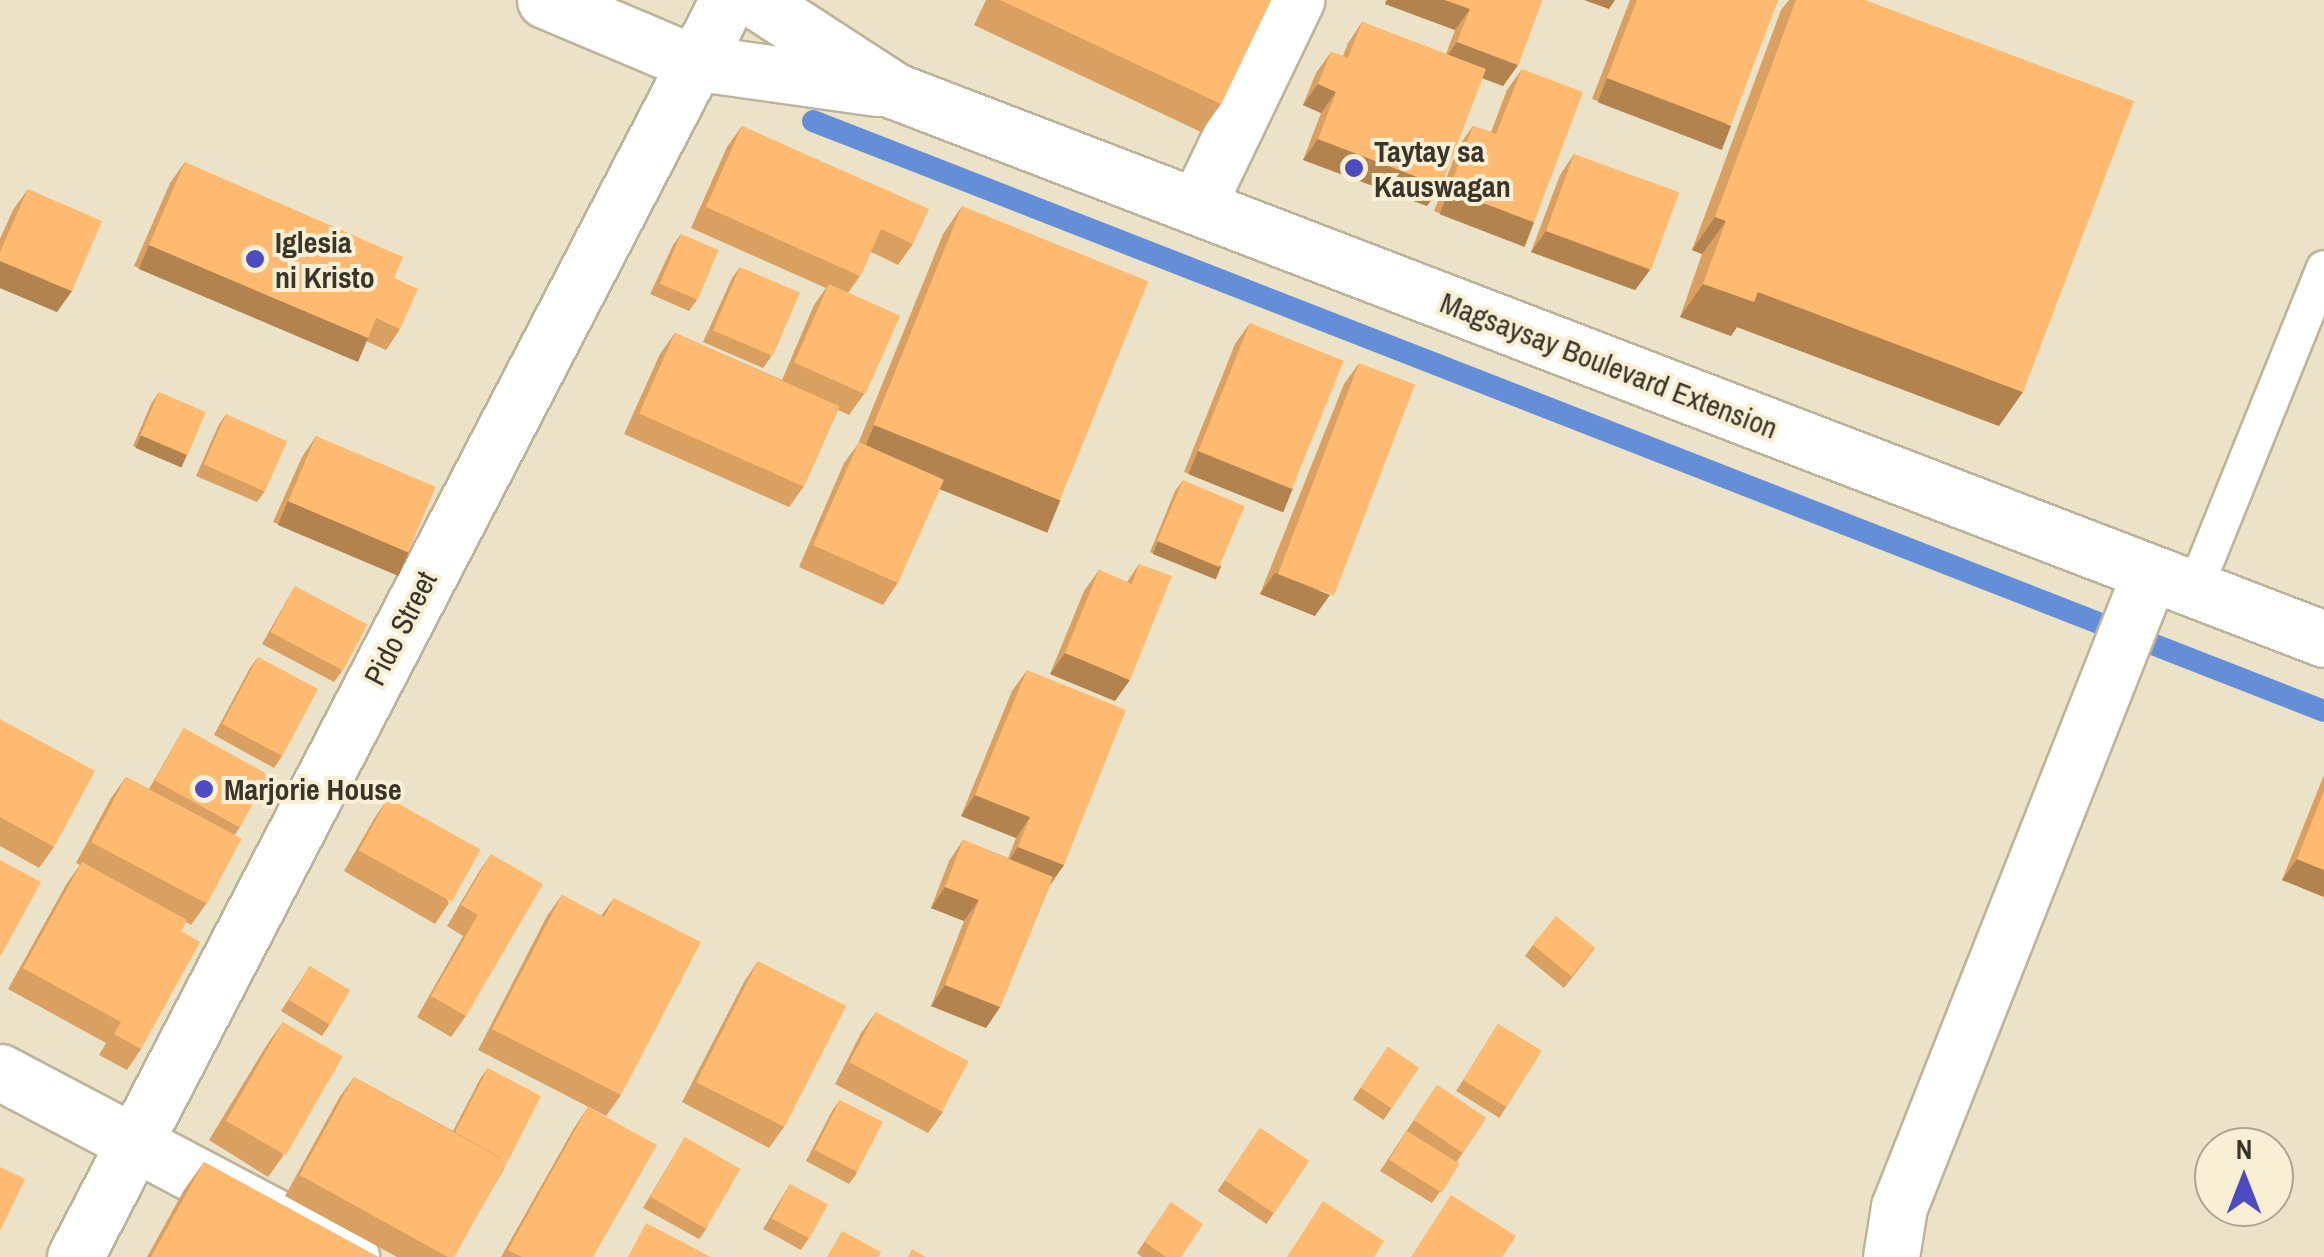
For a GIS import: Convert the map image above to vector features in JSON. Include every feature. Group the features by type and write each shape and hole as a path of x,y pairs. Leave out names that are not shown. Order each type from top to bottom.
{"street":[{"name":"Magsaysay Boulevard Extension","path":"544,0 692,62 895,91"},
{"name":"Pido Street","path":"75,1257 692,62 728,0"},
{"name":"Magsaysay Boulevard Extension","path":"755,0 895,91 2324,639"},
{"path":"1197,206 1296,0"},
{"path":"1891,1257 1899,1207 2172,581"},
{"path":"0,1072 351,1257"}],"lane":[{"path":"2172,581 2324,268"}],"building":[{"path":"1000,0 1271,0 1221,104"},
{"path":"1445,0 1542,0 1518,65 1457,42 1470,9"},
{"path":"1637,0 1778,0 1731,125 1607,78"},
{"path":"1796,0 1865,0 2134,101 2023,392 1758,292 1754,302 1703,284 1726,221 1715,217"},
{"path":"1362,22 1486,69 1441,186 1318,139 1336,92 1318,84 1331,52 1348,58"},
{"path":"1522,69 1583,92 1534,222 1449,190 1473,126 1496,134"},
{"path":"742,126 929,209 913,244 881,229 860,276 706,207"},
{"path":"1574,154 1679,192 1651,269 1546,231"},
{"path":"185,162 403,257 394,278 418,289 400,329 376,318 368,338 149,245"},
{"path":"28,189 102,221 72,291 0,261 0,252"},
{"path":"962,206 1148,281 1060,500 874,425"},
{"path":"681,234 719,250 698,300 660,284"},
{"path":"740,267 800,292 773,356 713,331"},
{"path":"829,284 900,316 865,394 794,363"},
{"path":"1250,323 1344,361 1292,489 1198,451"},
{"path":"675,333 839,406 804,487 639,413"},
{"path":"1359,363 1415,385 1334,595 1278,574"},
{"path":"159,392 206,412 188,455 141,435"},
{"path":"226,414 287,441 265,491 204,464"},
{"path":"316,436 436,487 408,552 288,501"},
{"path":"859,442 944,480 898,583 813,545"},
{"path":"1183,480 1245,506 1219,567 1157,541"},
{"path":"1139,564 1172,576 1130,680 1065,653 1099,570 1132,584"},
{"path":"295,586 367,624 343,670 271,632"},
{"path":"258,657 318,689 282,756 222,724"},
{"path":"1027,670 1126,710 1064,865 1018,847 1030,817 975,795"},
{"path":"0,719 95,771 54,847 0,817"},
{"name":"Marjorie House","path":"184,728 269,775 240,828 155,780"},
{"path":"126,777 242,839 207,904 91,842"},
{"path":"2324,791 2324,870 2297,859"},
{"path":"388,798 481,849 452,902 359,850"},
{"path":"963,840 1053,877 1000,1007 945,985 979,900 945,887"},
{"path":"491,854 543,884 466,1016 431,996 478,915 461,905"},
{"path":"0,860 41,882 0,957"},
{"path":"82,862 187,920 181,931 200,942 141,1049 114,1034 121,1022 23,968"},
{"path":"562,895 604,917 614,898 701,942 621,1095 492,1029"},
{"path":"1556,916 1595,947 1572,976 1533,945"},
{"path":"758,961 846,1006 784,1127 696,1082"},
{"path":"310,966 350,990 330,1024 289,1000"},
{"path":"876,1012 969,1061 942,1112 849,1062"},
{"path":"283,1022 343,1056 286,1155 226,1121"},
{"path":"1498,1024 1541,1051 1506,1107 1463,1080"},
{"path":"1388,1047 1419,1068 1391,1108 1361,1088"},
{"path":"488,1068 541,1096 504,1169 507,1161 455,1132"},
{"path":"354,1077 507,1162 454,1257 448,1257 300,1175"},
{"path":"1437,1085 1486,1118 1462,1153 1414,1120"},
{"path":"840,1100 883,1122 857,1172 815,1150"},
{"path":"588,1107 657,1145 593,1257 522,1257 508,1250"},
{"path":"1260,1128 1309,1161 1274,1213 1225,1180"},
{"path":"1407,1131 1460,1164 1442,1193 1389,1160"},
{"path":"685,1137 740,1169 706,1229 650,1197"},
{"path":"204,1162 378,1257 151,1257"},
{"path":"0,1167 25,1179 0,1231"},
{"path":"790,1184 828,1204 810,1239 772,1218"},
{"path":"1451,1195 1516,1236 1502,1257 1411,1257"},
{"path":"1323,1201 1384,1241 1374,1257 1287,1257"},
{"path":"1171,1202 1203,1224 1181,1257 1166,1257 1145,1242"},
{"path":"646,1223 711,1257 628,1257"},
{"path":"842,1231 881,1252 878,1257 827,1257"},
{"path":"912,1249 926,1257 908,1257"}],"waterway":[{"path":"813,121 2324,711"}],"place":[{"name":"Taytay sa Kauswagan","path":"1354,168"},
{"name":"Iglesia ni Kristo","path":"255,259"},
{"name":"Marjorie House","path":"204,789"}]}
